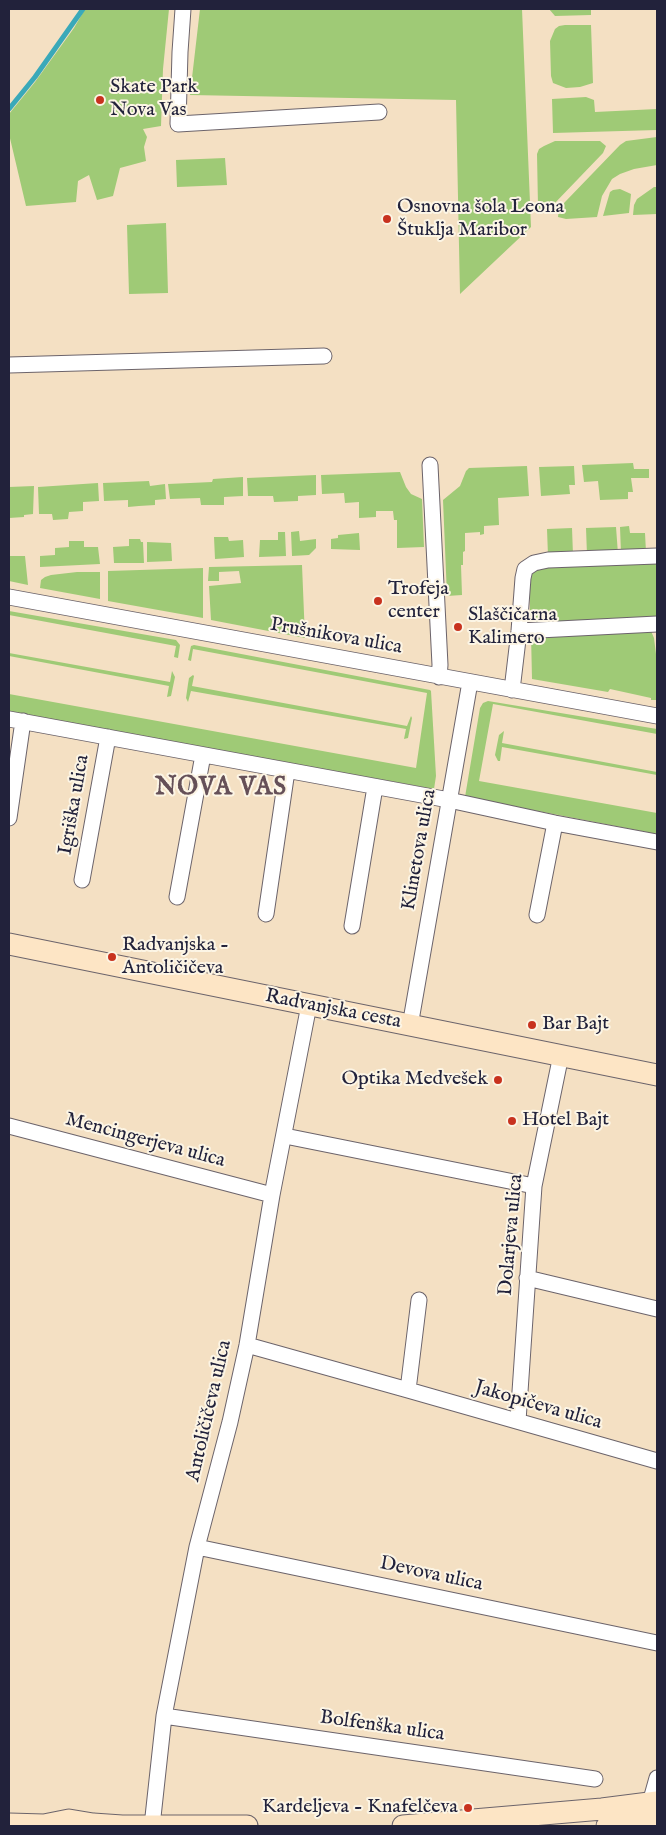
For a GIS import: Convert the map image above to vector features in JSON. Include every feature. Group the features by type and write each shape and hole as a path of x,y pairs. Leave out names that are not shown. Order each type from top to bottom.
{"street":[{"path":"183,9 178,124 379,112"},
{"path":"9,364 324,356"},
{"path":"430,465 439,677"},
{"path":"512,690 520,631 525,569 534,563 548,560 657,556"},
{"name":"Prušnikova ulica","path":"9,597 657,716"},
{"path":"520,631 657,624"},
{"name":"Klinetova ulica","path":"410,1026 470,682"},
{"name":"Igriška ulica","path":"9,818 16,720 449,800 555,823 657,842"},
{"name":"Igriška ulica","path":"82,880 108,737"},
{"path":"177,897 202,755"},
{"path":"266,914 287,770"},
{"path":"352,926 376,787"},
{"path":"538,915 555,823"},
{"name":"Radvanjska cesta","path":"9,944 657,1075"},
{"name":"Antoličičeva ulica","path":"152,1826 164,1716 198,1547 247,1346 272,1195 309,1005"},
{"name":"Dolarjeva ulica","path":"518,1421 534,1186 561,1055"},
{"name":"Mencingerjeva ulica","path":"9,1126 272,1195"},
{"path":"285,1136 534,1186"},
{"path":"527,1278 657,1309"},
{"path":"408,1390 419,1300"},
{"name":"Jakopičeva ulica","path":"247,1346 657,1461"},
{"name":"Devova ulica","path":"198,1547 657,1643"},
{"name":"Bolfenška ulica","path":"164,1716 595,1779"},
{"path":"650,1815 657,1778"},
{"path":"403,1826 602,1810 650,1815"},
{"path":"607,1826 650,1815"},
{"path":"9,1824 44,1825 69,1820 93,1824 152,1826 248,1826"}],"green space":[{"name":"Skate Park Nova Vas","path":"85,9 169,9 163,69 161,126 143,129 147,137 144,147 146,161 120,168 113,196 97,200 89,175 78,181 76,202 26,206 9,134 9,114 35,82 74,28"},
{"path":"200,9 522,9 531,227 460,294 456,100 190,95"},
{"path":"549,9 591,9 591,15 555,16"},
{"path":"565,25 591,25 593,83 580,87 566,88 553,83 550,41 555,29"},
{"path":"586,97 594,100 595,112 657,109 657,130 553,133 552,99"},
{"path":"657,137 657,165 634,169 612,179 602,196 597,217 566,219 558,217 559,209 565,202 620,145 626,141"},
{"path":"555,141 600,141 606,146 603,153 553,205 543,211 538,206 537,154 539,149"},
{"path":"225,158 227,185 177,187 176,160"},
{"path":"654,187 657,187 657,214 633,215 637,199"},
{"path":"620,189 631,194 629,213 603,216 610,192"},
{"path":"166,223 168,293 129,294 127,225"},
{"path":"633,463 634,469 649,469 649,478 631,478 633,492 628,492 628,499 600,500 598,481 584,482 582,465"},
{"path":"527,466 529,496 498,498 499,525 484,526 484,534 480,535 480,532 465,533 465,551 463,552 463,565 461,565 462,595 447,596 443,500 460,486 469,468"},
{"path":"574,466 575,485 569,485 570,494 541,496 539,467"},
{"path":"400,472 411,494 422,499 424,547 397,548 397,520 394,520 393,511 376,511 376,517 359,518 359,502 345,503 344,493 322,494 321,475"},
{"path":"316,475 316,495 298,496 298,501 274,502 273,496 248,496 247,478"},
{"path":"243,477 243,496 224,497 224,505 201,505 200,498 170,499 168,484 212,482 213,479"},
{"path":"149,481 150,486 165,484 166,499 155,500 155,505 128,507 128,500 104,501 103,483"},
{"path":"98,483 99,501 83,502 83,511 69,512 68,519 53,520 52,514 39,514 38,487"},
{"path":"34,486 33,514 9,518 9,487"},
{"path":"629,526 630,533 645,533 646,552 621,553 620,527"},
{"path":"616,527 618,554 587,555 586,528"},
{"path":"572,528 573,555 548,556 547,529"},
{"path":"299,531 300,541 316,539 316,548 309,555 292,556 291,532"},
{"path":"278,532 285,532 286,556 259,557 260,540 278,540"},
{"path":"359,533 360,550 331,549 331,539 338,538 338,535"},
{"path":"214,537 228,537 229,541 243,540 244,557 215,559"},
{"path":"129,539 140,539 143,542 144,563 114,563 113,547 129,546"},
{"path":"69,541 84,541 84,547 98,547 100,564 40,567 40,556 55,555 55,548 69,547"},
{"path":"147,542 171,543 172,561 147,562"},
{"path":"9,556 25,556 28,585 9,581"},
{"path":"657,559 657,617 536,623 530,615 530,576 533,569 542,565"},
{"path":"302,565 305,638 211,620 209,586 241,583 239,571 219,572 219,581 208,581 209,567"},
{"path":"203,568 203,618 108,601 108,571"},
{"path":"77,572 100,572 100,599 40,588 41,580 45,577"},
{"path":"9,611 176,640 180,645 178,658 174,657 176,646 9,615"},
{"path":"651,631 654,638 657,662 657,700 610,689 608,692 532,679 531,634"},
{"path":"194,645 430,690 436,776 434,789 9,713 9,694 416,768 427,693 193,649 191,661 188,660 191,646"},
{"path":"9,653 170,682 172,671 175,677 171,696 167,697 169,686 9,656"},
{"path":"193,675 192,686 407,726 411,716 408,738 404,739 406,729 191,691 188,702 186,698 189,678"},
{"path":"488,701 657,729 657,734 493,704 479,781 657,813 657,834 465,797 480,708 483,703"},
{"path":"504,731 502,743 657,772 657,775 502,747 500,761 498,761 495,755 499,735"}],"waterway":[{"path":"9,109 35,77 83,9"}],"place":[{"name":"Skate Park Nova Vas","path":"100,100"},
{"name":"Osnovna šola Leona Štuklja Maribor","path":"387,219"},
{"name":"Trofeja center","path":"378,601"},
{"name":"Slaščičarna Kalimero","path":"458,627"},
{"name":"Radvanjska - Antoličičeva","path":"112,957"},
{"name":"Bar Bajt","path":"532,1025"},
{"name":"Optika Medvešek","path":"498,1080"},
{"name":"Hotel Bajt","path":"512,1121"},
{"name":"Kardeljeva - Knafelčeva","path":"468,1808"}],"district":[{"name":"NOVA VAS","path":"221,789"}]}
